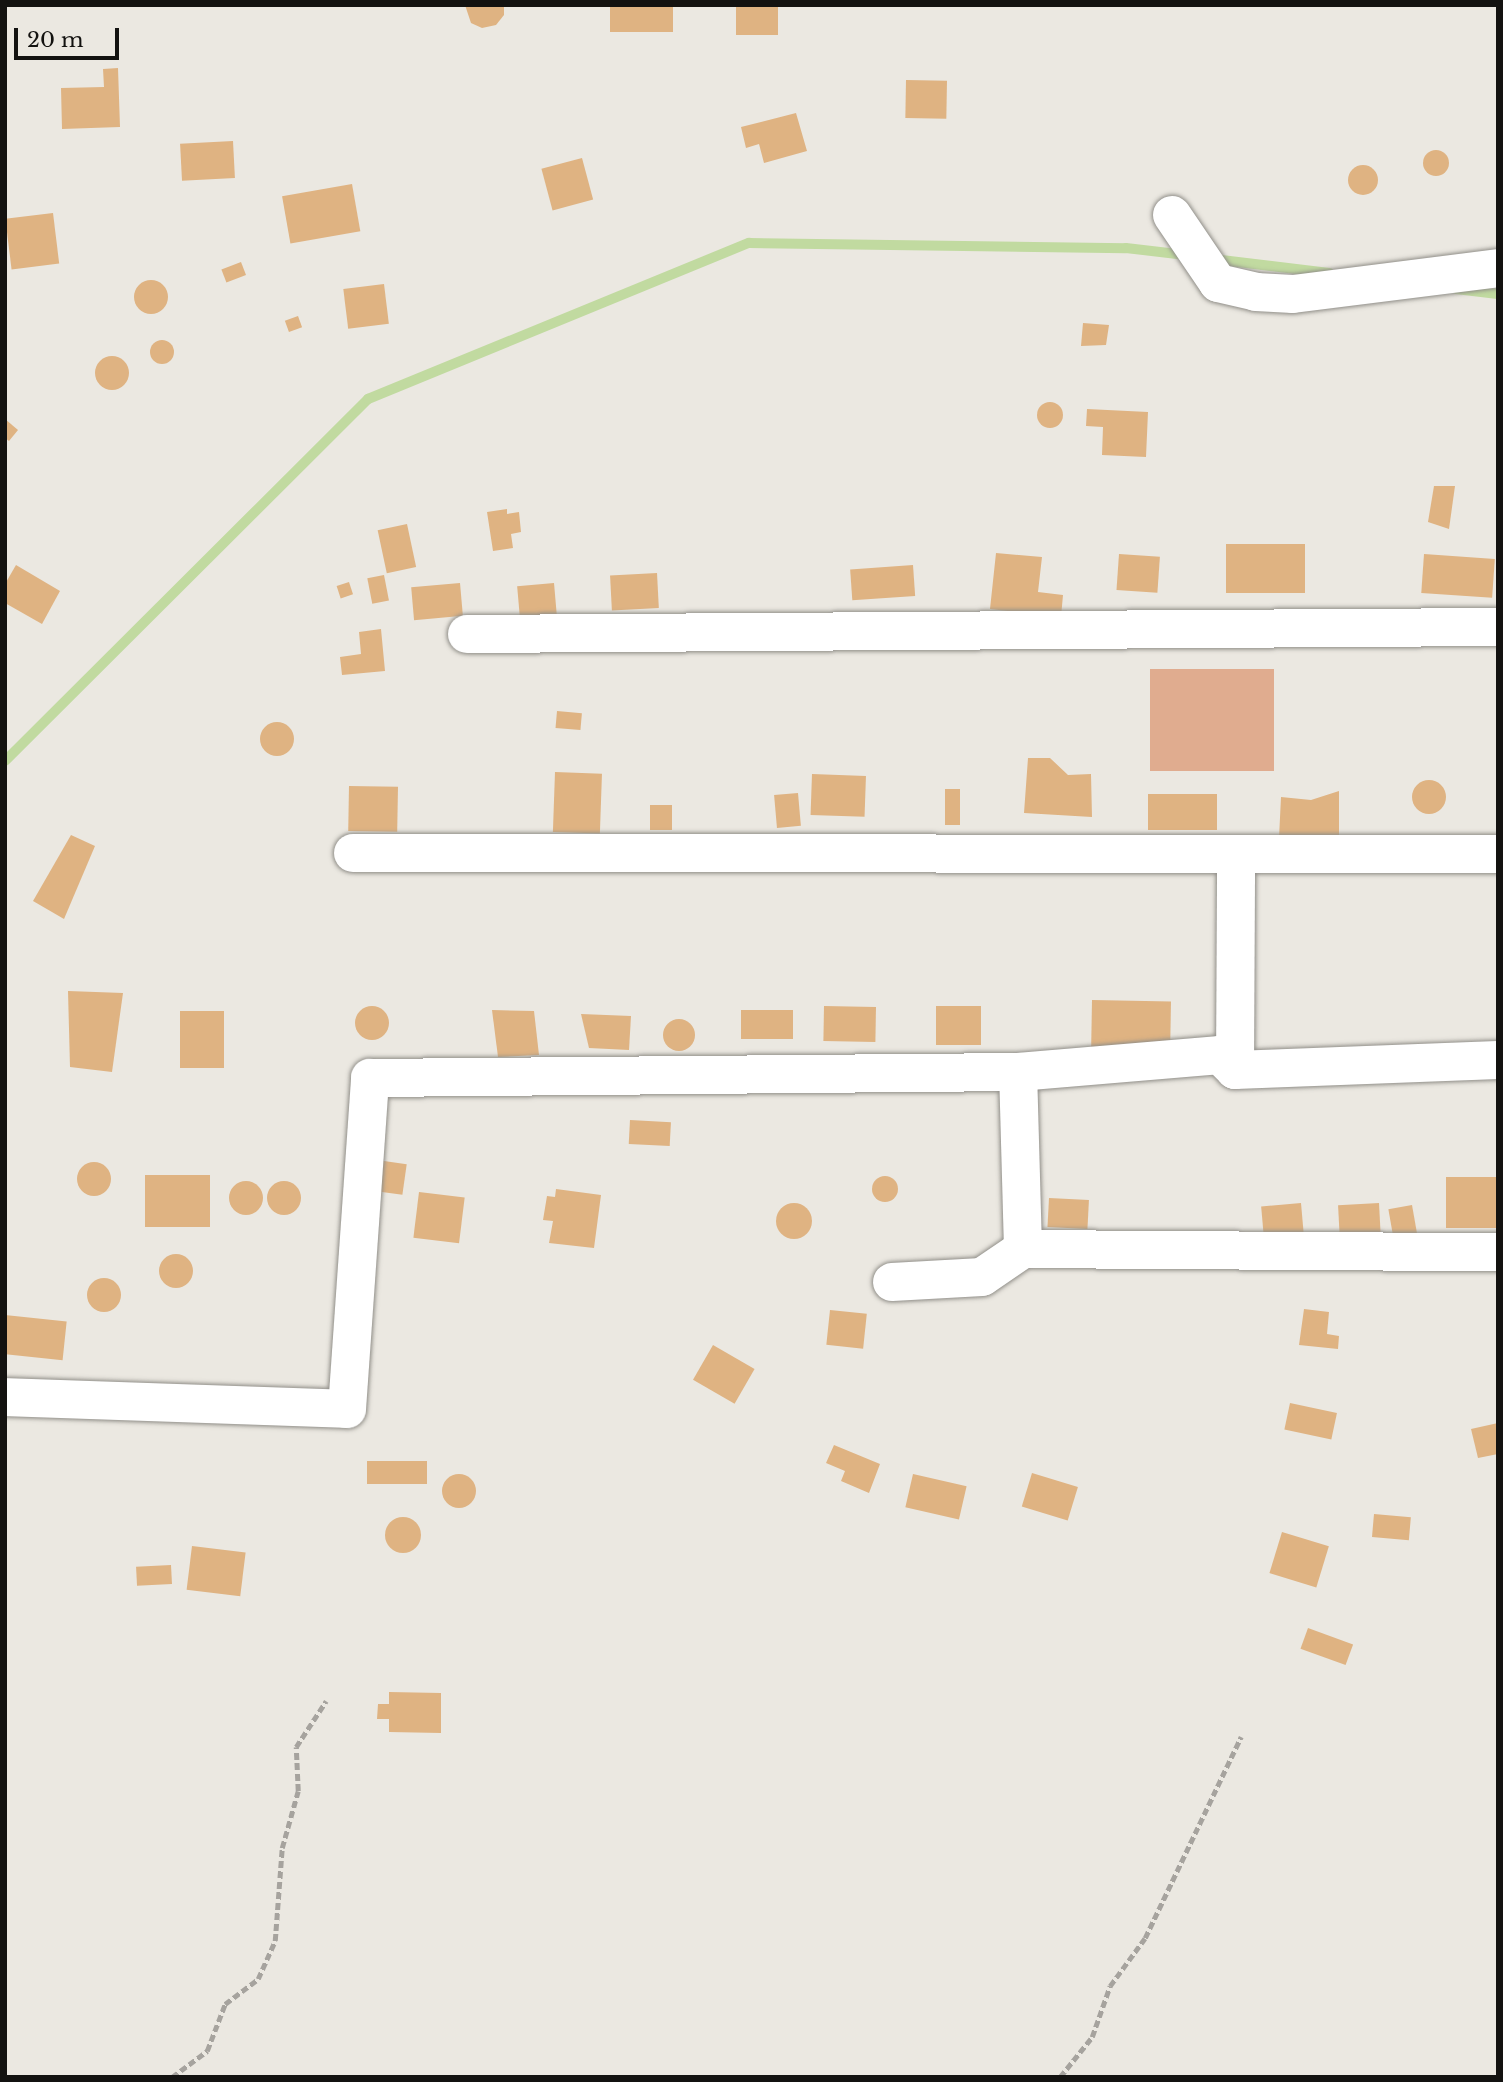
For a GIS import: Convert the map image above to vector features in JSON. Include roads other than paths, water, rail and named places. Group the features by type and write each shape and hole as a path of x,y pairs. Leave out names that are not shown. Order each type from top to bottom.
{"street":[{"path":"1181,230 1218,283 1256,292 1293,293 1498,268"},
{"path":"467,634 1498,626"},
{"path":"353,853 1498,854"},
{"path":"1235,1070 1236,854"},
{"path":"5,1397 347,1409 370,1078 1018,1072 1220,1055 1235,1070 1498,1060"},
{"path":"1018,1072 1023,1249"},
{"path":"892,1282 982,1277 1023,1249 1498,1252"}],"waterway":[{"path":"5,761 368,399 749,243 1126,248 1186,255"},
{"path":"1213,259 1329,273"},
{"path":"1456,289 1498,294"}]}
